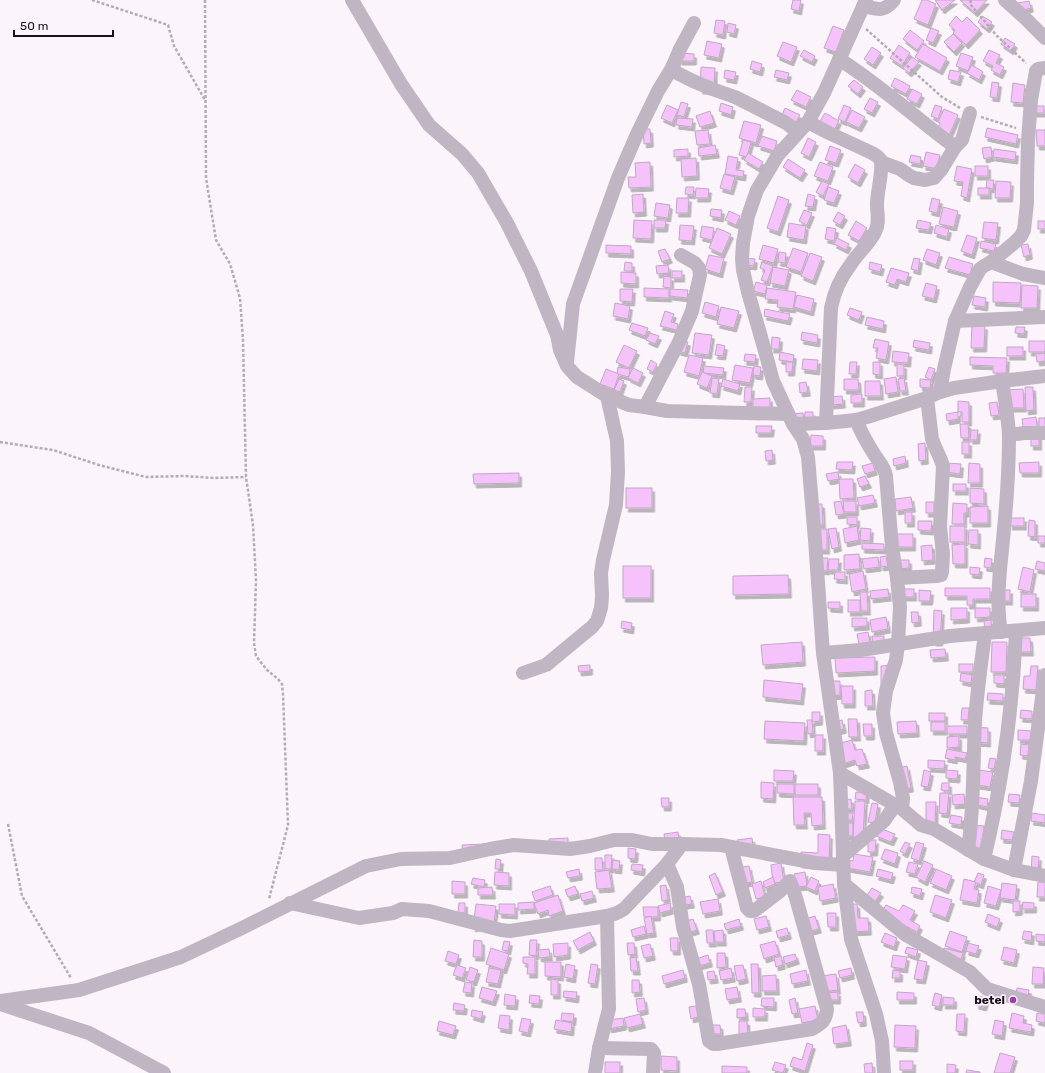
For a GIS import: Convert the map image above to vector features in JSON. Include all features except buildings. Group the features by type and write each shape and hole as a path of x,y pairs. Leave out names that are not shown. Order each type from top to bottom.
{"street":[{"path":"352,0 401,84 429,125 462,154 478,173 507,222 531,270 557,335 560,350 567,366 577,377 607,396 629,404 667,411 791,419 826,423 856,420 867,417 954,388 1045,376"},
{"path":"884,1073 882,1041 876,1014 852,939 844,884 840,773 824,653 816,540 808,457 803,439 791,419 773,381 766,351 748,292 742,259 743,243 748,216 757,190 778,155 803,127 824,92 865,3 881,9 888,7 894,0"},
{"path":"1004,0 1045,38"},
{"path":"567,366 573,304 618,178 658,91 672,68 694,23"},
{"path":"839,58 881,87 955,147"},
{"path":"672,68 677,73 693,81 735,97 786,123 829,133 879,157 881,162 876,230 850,264 839,282 831,308 826,423"},
{"path":"897,578 937,576 941,575 942,572 943,554 940,527 943,466 932,439 933,395 944,369 955,320 977,273 1014,243 1021,236 1024,230 1027,203 1029,130 1032,100 1040,70"},
{"path":"881,162 900,169 914,178 925,180 934,178 938,175 955,147 962,140 970,113"},
{"path":"645,407 679,342 692,311 700,275 699,268 695,263 680,255"},
{"path":"991,262 1023,274 1045,278"},
{"path":"955,320 1045,317"},
{"path":"1001,632 998,590 1008,483 1009,435 1002,381"},
{"path":"523,673 546,664 592,627 597,621 601,608 601,573 616,505 618,472 617,441 607,396"},
{"path":"0,1001 79,990 181,957 366,866 401,859 450,858 514,845 570,849 614,840 632,840 652,844 731,846 815,863 843,861 899,807 903,798 882,713 886,691 896,660 900,607 892,547 885,470 860,430 856,420"},
{"path":"1009,435 1045,433"},
{"path":"824,653 861,650 950,636 1045,628"},
{"path":"984,859 992,824 1011,708 1016,631"},
{"path":"968,850 971,829 975,719 985,634"},
{"path":"1014,870 1031,781 1045,675"},
{"path":"840,773 899,807 921,825 934,828 984,859 1014,870 1045,876"},
{"path":"290,903 359,918 393,913 402,909 429,911 510,931 613,915 624,909 667,864 682,844"},
{"path":"731,846 747,908 754,911 779,892 790,880 795,860"},
{"path":"667,864 677,887 683,927 699,984 709,1041 713,1044 812,1029 825,1019 827,1009 790,880"},
{"path":"844,884 906,935 970,972 988,989 1045,1007"},
{"path":"595,1073 599,1048 609,1009 607,916"},
{"path":"0,1004 90,1033 164,1073"},
{"path":"599,1048 651,1049 654,1053 653,1073"}],"path":[{"path":"92,0 168,25 174,46 205,101"},
{"path":"205,0 206,178 216,240 230,264 240,298 243,340 246,477 253,525 256,572 254,643 256,656 267,670 282,684 284,694 288,825 264,917"},
{"path":"971,0 971,5 996,36 1040,70"},
{"path":"856,21 942,97 970,113 1000,123 1029,130"},
{"path":"0,442 53,450 99,465 146,477 246,477"},
{"path":"8,824 22,896 79,990"}],"place":[{"name":"betel","path":"1013,1000"}]}
